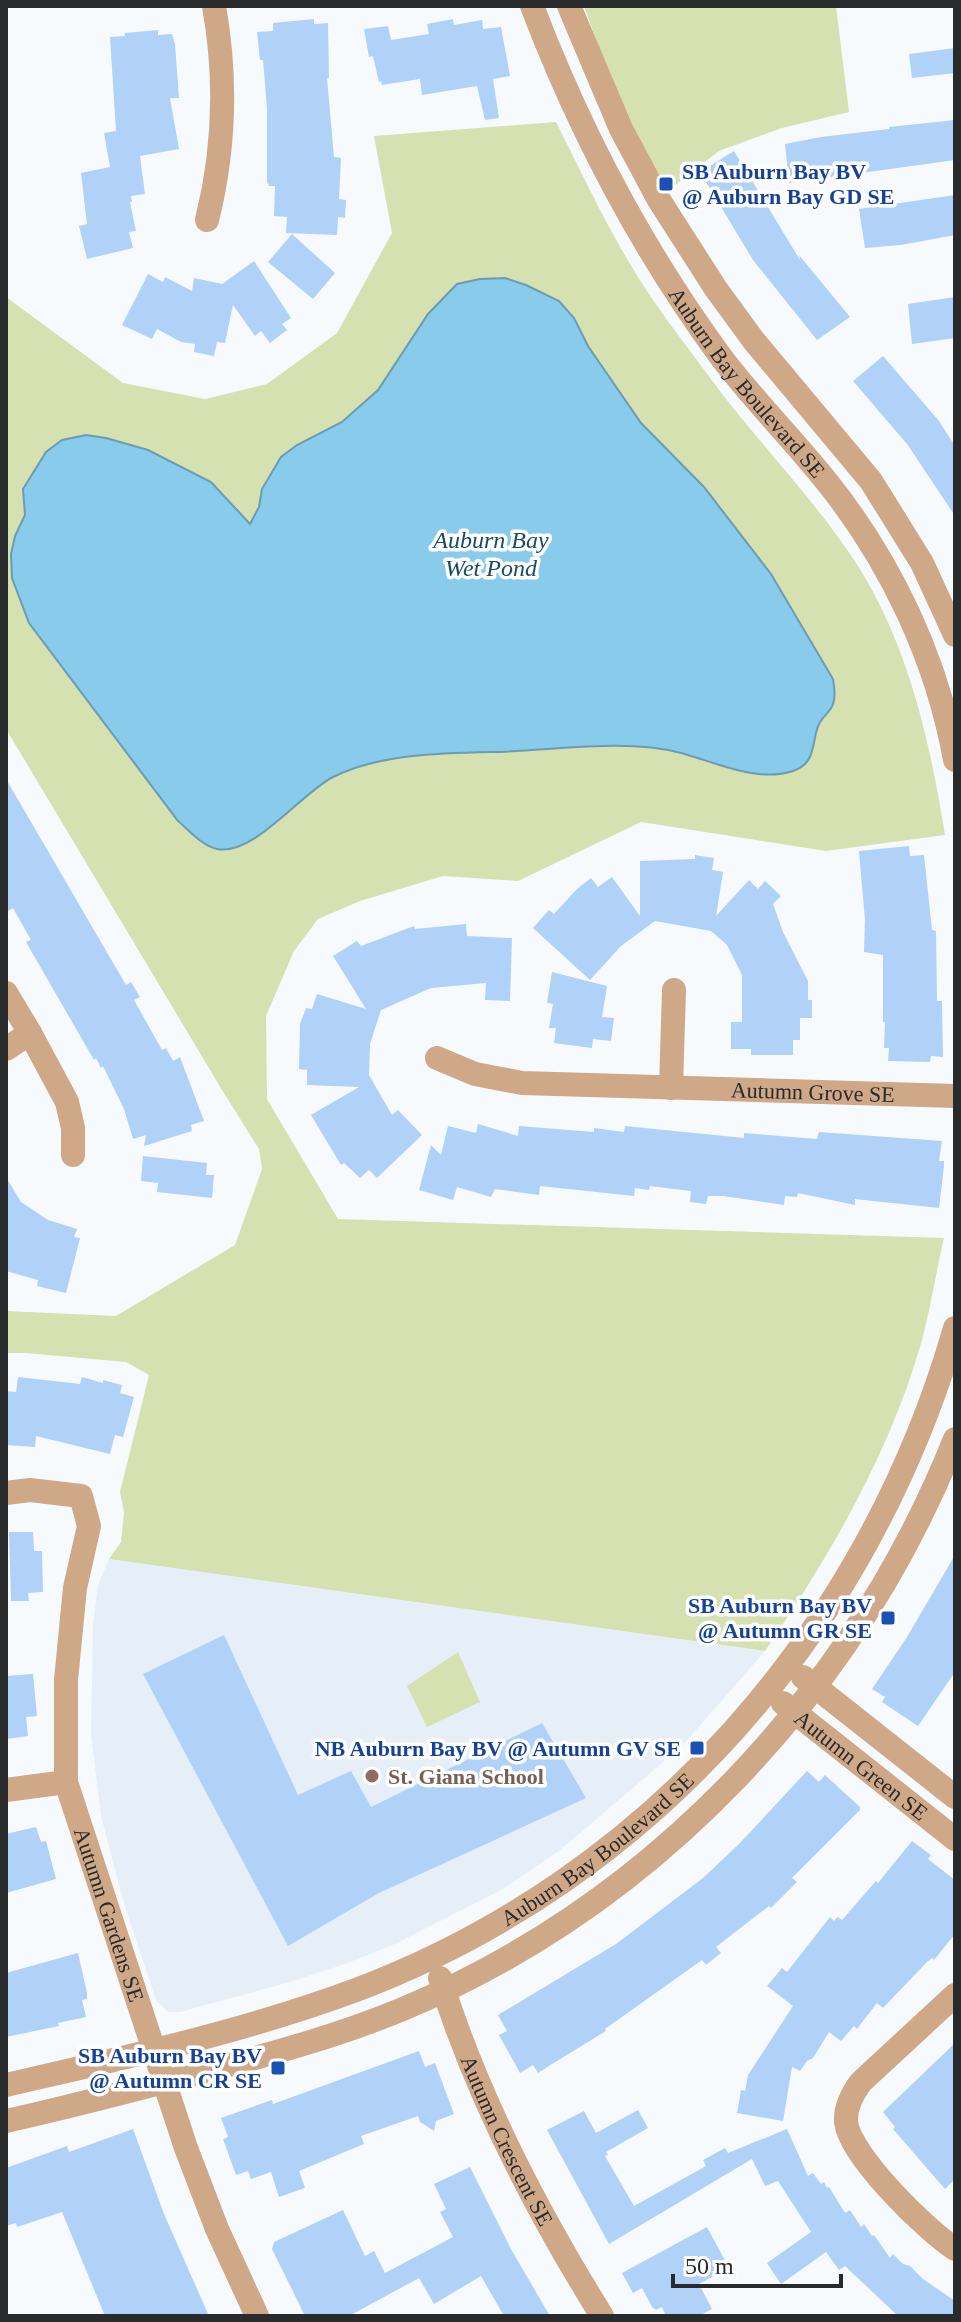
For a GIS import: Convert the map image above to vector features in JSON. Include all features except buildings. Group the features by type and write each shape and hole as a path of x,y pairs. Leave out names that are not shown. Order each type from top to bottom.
{"street":[{"path":"207,220 216,184 222,129 221,46 214,6"},
{"name":"Auburn Bay Boulevard SE","path":"532,6 574,110 604,172 667,280 740,381 827,482 881,560 927,656 955,760"},
{"name":"Auburn Bay Boulevard SE","path":"569,6 621,129 659,200 716,289 754,341 871,481 922,563 955,635"},
{"path":"671,1088 674,990"},
{"path":"6,993 67,1102 73,1128 73,1155"},
{"path":"6,1049 30,1033"},
{"name":"Autumn Grove SE","path":"437,1058 475,1074 542,1085 955,1096"},
{"name":"Auburn Bay Boulevard SE","path":"6,2085 309,2007 359,1989 433,1956 538,1898 624,1835 684,1783 768,1692 844,1586 887,1507 918,1440 951,1354 955,1328"},
{"name":"Auburn Bay Boulevard SE","path":"6,2121 298,2047 367,2023 444,1990 546,1934 596,1901 668,1845 764,1752 816,1687 893,1571 937,1485 955,1439"},
{"name":"Autumn Gardens SE","path":"6,1493 30,1490 81,1496 89,1526 75,1588 66,1680 66,1782 164,2083"},
{"name":"Autumn Green SE","path":"789,1665 955,1797"},
{"name":"Autumn Green SE","path":"768,1692 955,1839"},
{"path":"6,1790 66,1782"},
{"name":"Autumn Crescent SE","path":"433,1956 469,2058 501,2134 539,2209 602,2316"},
{"path":"955,1995 861,2082 850,2099 846,2120 853,2141 891,2192 915,2218 955,2249"},
{"path":"164,2083 217,2229 257,2316"}],"shaded area":[{"name":"St. Giana School","path":"109,1559 765,1651 682,1746 560,1850 503,1889 395,1944 345,1964 180,2012 168,2012 156,2000 123,1900 101,1816 91,1734 93,1624 98,1585"}],"green space":[{"path":"584,6 836,6 849,112 782,128 719,151 665,193 610,79"},
{"path":"556,122 610,228 646,290 724,396 840,540 876,597 915,696 945,835 826,851 641,822 518,881 443,876 360,901 318,919 294,951 266,1016 267,1099 338,1219 944,1238 922,1340 893,1423 835,1540 765,1651 109,1559 121,1542 124,1512 120,1492 149,1375 126,1362 6,1353 6,1311 116,1316 235,1245 262,1169 259,1149 6,729 6,297 123,383 205,399 267,384 337,333 392,233 374,136"},
{"path":"458,1652 480,1702 427,1727 407,1686"}],"water":[{"name":"Auburn Bay Wet Pond","path":"505,278 559,301 574,318 588,346 641,423 704,487 771,574 833,679 832,707 818,725 810,756 793,771 765,775 736,770 681,753 636,746 453,753 390,759 333,777 246,843 231,849 206,845 178,821 29,623 12,578 11,554 25,515 23,489 46,452 62,440 86,435 106,438 148,450 211,482 250,524 259,507 262,489 281,457 297,445 342,422 378,390 428,314 457,284"}],"place":[{"name":"SB Auburn Bay BV @ Auburn Bay GD SE","path":"666,184"},
{"name":"SB Auburn Bay BV @ Autumn GR SE","path":"888,1618"},
{"name":"NB Auburn Bay BV @ Autumn GV SE","path":"697,1748"},
{"name":"St. Giana School","path":"372,1776"},
{"name":"SB Auburn Bay BV @ Autumn CR SE","path":"278,2068"}]}
